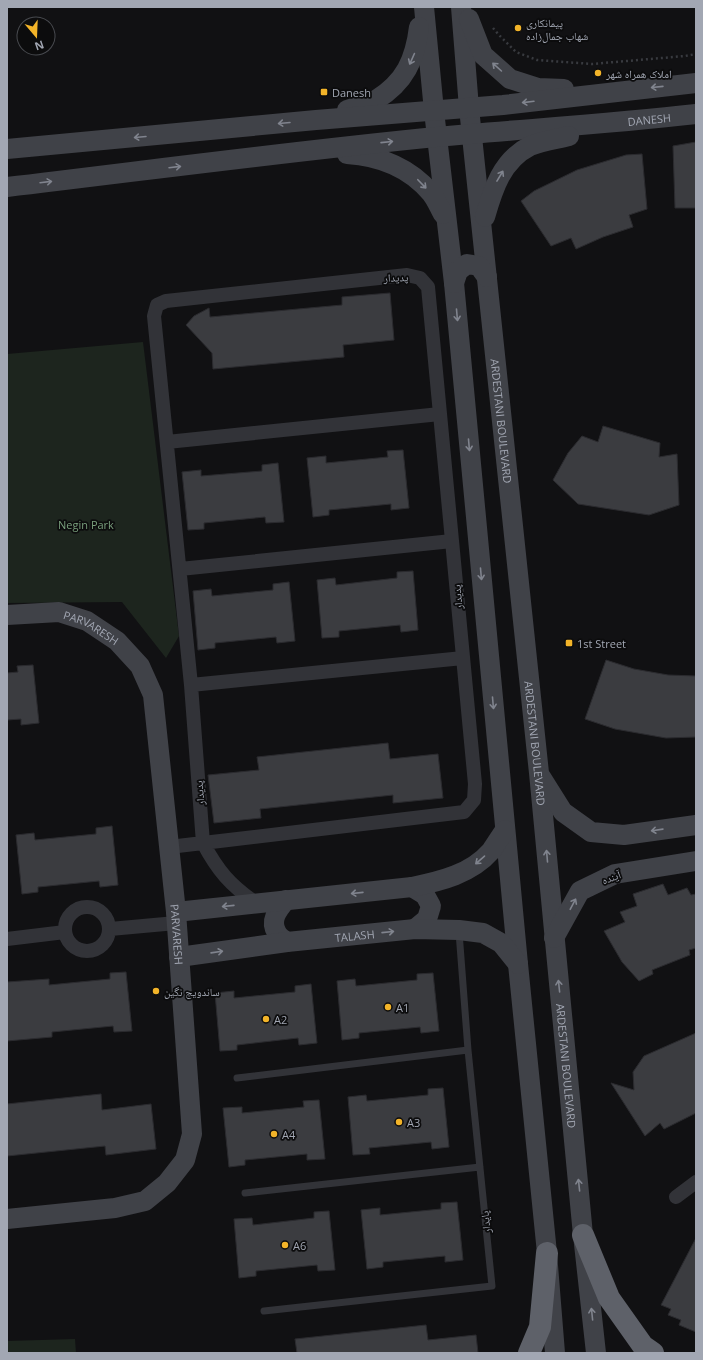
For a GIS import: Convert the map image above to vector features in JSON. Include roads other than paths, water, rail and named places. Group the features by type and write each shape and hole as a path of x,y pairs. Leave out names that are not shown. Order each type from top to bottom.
{"highway":[{"path":"584,1235 609,1298 643,1346 653,1353"},
{"path":"529,1353 540,1327 547,1253"}],"main road":[{"path":"423,7 454,283 505,830 547,1253 555,1353"},
{"path":"316,120 375,101 400,80 414,56 423,7"},
{"path":"462,7 469,108"},
{"path":"465,7 483,55 510,78 538,88 614,92"},
{"path":"7,149 316,120 469,108 696,83"},
{"name":"ARDESTANI BOULEVARD","path":"469,108 539,773 554,938 596,1353"},
{"name":"DANESH","path":"7,187 293,152 438,137 622,122 696,114"},
{"path":"482,226 490,198 499,177 515,156 532,146 622,122"},
{"path":"293,152 359,155 391,162 415,176 432,194 447,221"},
{"path":"454,283 458,271 467,264 479,266 487,277"},
{"name":"PARVARESH","path":"7,615 59,612 87,621 117,641 140,666 153,695 176,917 192,1134 184,1160 167,1183 144,1201 114,1208 7,1219"},
{"path":"539,773 563,812 591,832 624,835 696,825"},
{"path":"176,917 256,903 412,887 450,878 472,867 490,852 505,830"},
{"name":"آینده","path":"554,938 580,891 615,874 696,861"},
{"path":"412,887 425,895 431,906 427,919 415,929"},
{"path":"286,900 278,910 274,922 277,934 287,942"},
{"name":"TALASH","path":"179,957 287,942 415,929 459,930 484,933 501,943 518,964"}],"street":[{"name":"پدیدار","path":"204,843 464,812 474,800 475,784 428,288 420,278 407,275 166,301 157,305 154,316 180,569 204,843 212,860 223,875 239,891 256,903"},
{"path":"167,442 440,414"},
{"path":"180,569 452,541"},
{"path":"191,685 463,658"},
{"path":"169,847 204,843"},
{"path":"84,906 92,906 104,913 108,919 110,929 107,940 103,945 90,951 83,951 71,944 65,932 65,925 72,912 84,906"},
{"path":"110,929 176,917"},
{"path":"7,939 65,932"},
{"path":"676,1197 696,1182"}],"lane":[{"name":"پایدار","path":"264,1311 492,1286 468,1050 459,930"},
{"path":"237,1078 468,1050"},
{"path":"245,1193 480,1167"}],"place":[{"name":"پیمانکاری شهاب جمال‌زاده","path":"518,28"},
{"name":"املاک همراه شهر","path":"598,73"},
{"name":"Danesh","path":"324,92"},
{"name":"1st Street","path":"569,643"},
{"name":"ساندویج نگین","path":"156,991"},
{"name":"A1","path":"388,1007"},
{"name":"A2","path":"266,1019"},
{"name":"A3","path":"399,1122"},
{"name":"A4","path":"274,1134"},
{"name":"A6","path":"285,1245"}],"park label":[{"name":"Negin Park","path":"86,524"}]}
